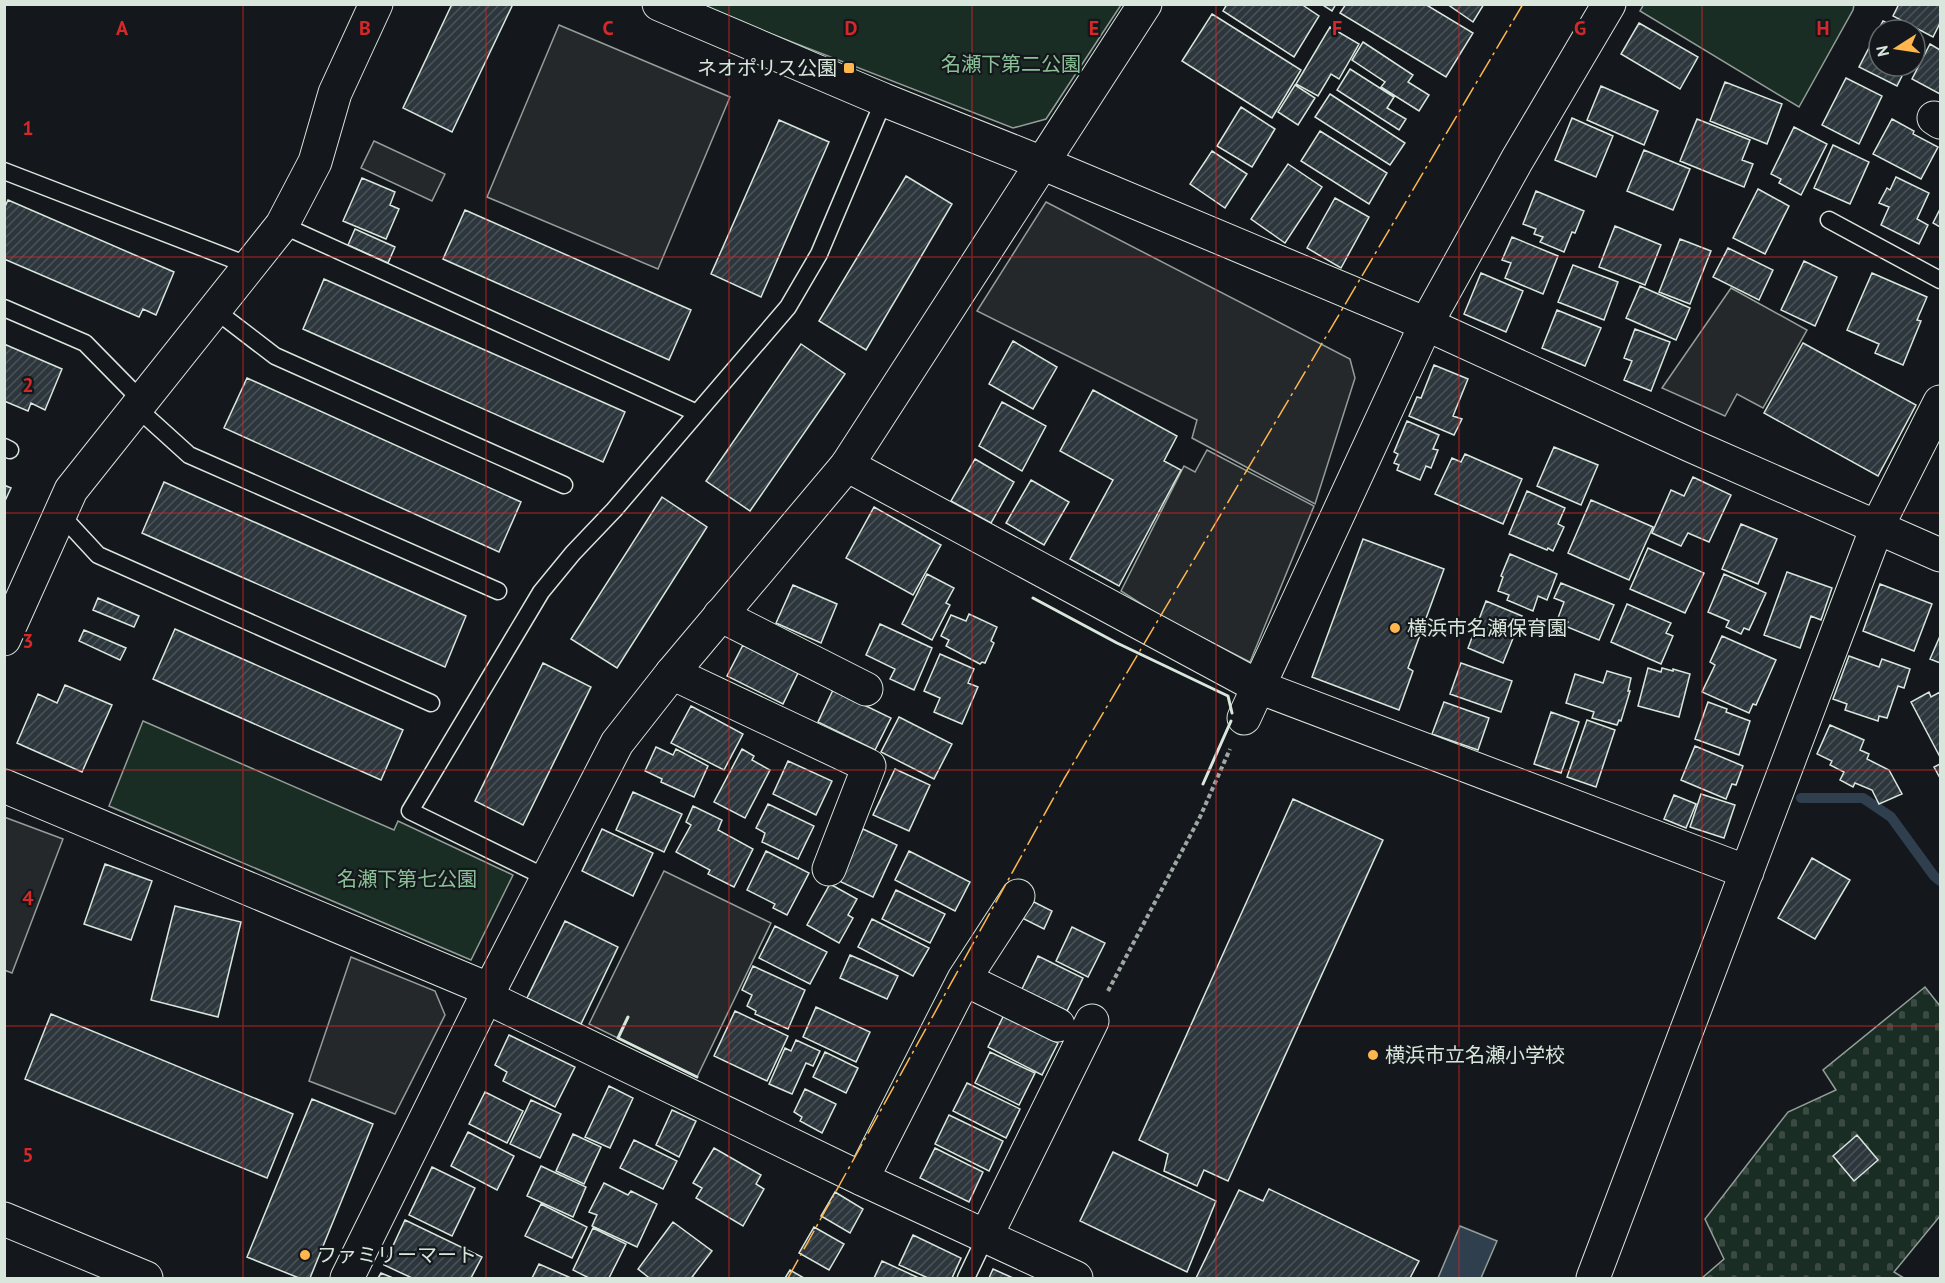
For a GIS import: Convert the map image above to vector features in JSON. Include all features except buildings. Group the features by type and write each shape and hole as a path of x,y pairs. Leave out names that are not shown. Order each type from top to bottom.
{"street":[{"path":"4,639 70,490 282,225 315,162 335,93 376,4"},
{"path":"659,4 884,100 1042,163 1426,324 1690,445 1941,555"},
{"path":"347,1278 488,994 617,743 672,673 847,465 1145,4"},
{"path":"1244,718 1426,324 1517,160 1608,4"},
{"path":"1593,1278 1877,527 1941,402"},
{"path":"847,465 1259,687 1747,872"},
{"path":"720,615 866,689"},
{"path":"672,673 869,766 829,869"},
{"path":"4,786 488,994 862,1179 1076,1278"},
{"path":"862,1179 964,979 1018,896"},
{"path":"964,979 1058,1025"},
{"path":"986,1236 1092,1021"},
{"path":"4,1219 146,1278"}],"lane":[{"path":"547,878 410,811 541,592 788,307 819,254 884,100"},
{"path":"4,171 250,266"},
{"path":"1829,220 1941,280"},
{"path":"282,225 697,413"},
{"path":"4,308 85,343 139,405 189,455 498,591"},
{"path":"215,310 275,356 564,485"},
{"path":"60,513 98,555 431,704"},
{"path":"966,1278 986,1236"}],"path":[{"path":"1092,1021 1200,816 1244,718"}],"green space":[{"path":"1644,4 1854,5 1799,107 1640,11"},
{"name":"名瀬下第二公園","path":"697,5 1121,5 1046,119 1013,128"},
{"name":"名瀬下第七公園","path":"143,721 394,830 398,821 513,875 471,960 109,806"},
{"path":"1925,987 1940,1006 1940,1216 1894,1272 1904,1278 1702,1278 1724,1259 1705,1219 1788,1112 1836,1090 1823,1070"}],"shaded area":[{"path":"559,25 730,97 658,269 487,197"},
{"path":"374,141 445,174 432,201 361,168"},
{"path":"1046,202 1350,359 1355,378 1315,504 1192,438 1197,420 977,311"},
{"path":"1731,288 1807,330 1763,408 1737,394 1725,416 1662,388"},
{"path":"1207,450 1314,506 1250,662 1165,619 1121,591 1184,466 1195,472"},
{"path":"4,817 63,839 12,973 4,970"},
{"path":"664,871 771,923 697,1077 589,1024"},
{"path":"351,957 435,991 445,1015 395,1114 309,1081"}],"water":[{"path":"1460,1226 1497,1241 1481,1278 1438,1278"}],"waterway":[{"path":"1801,798 1863,798 1891,817 1940,881"}],"wall":[{"path":"1033,598 1117,643 1228,696 1232,713"},
{"path":"1203,784 1231,721"},
{"path":"628,1017 618,1038 697,1077"}],"power":[{"path":"788,1278 1064,779 1523,4"}],"place":[{"name":"ネオポリス公園","path":"849,68"},
{"name":"横浜市名瀬保育園","path":"1395,628"},
{"name":"横浜市立名瀬小学校","path":"1373,1055"},
{"name":"ファミリーマート","path":"305,1255"}]}
